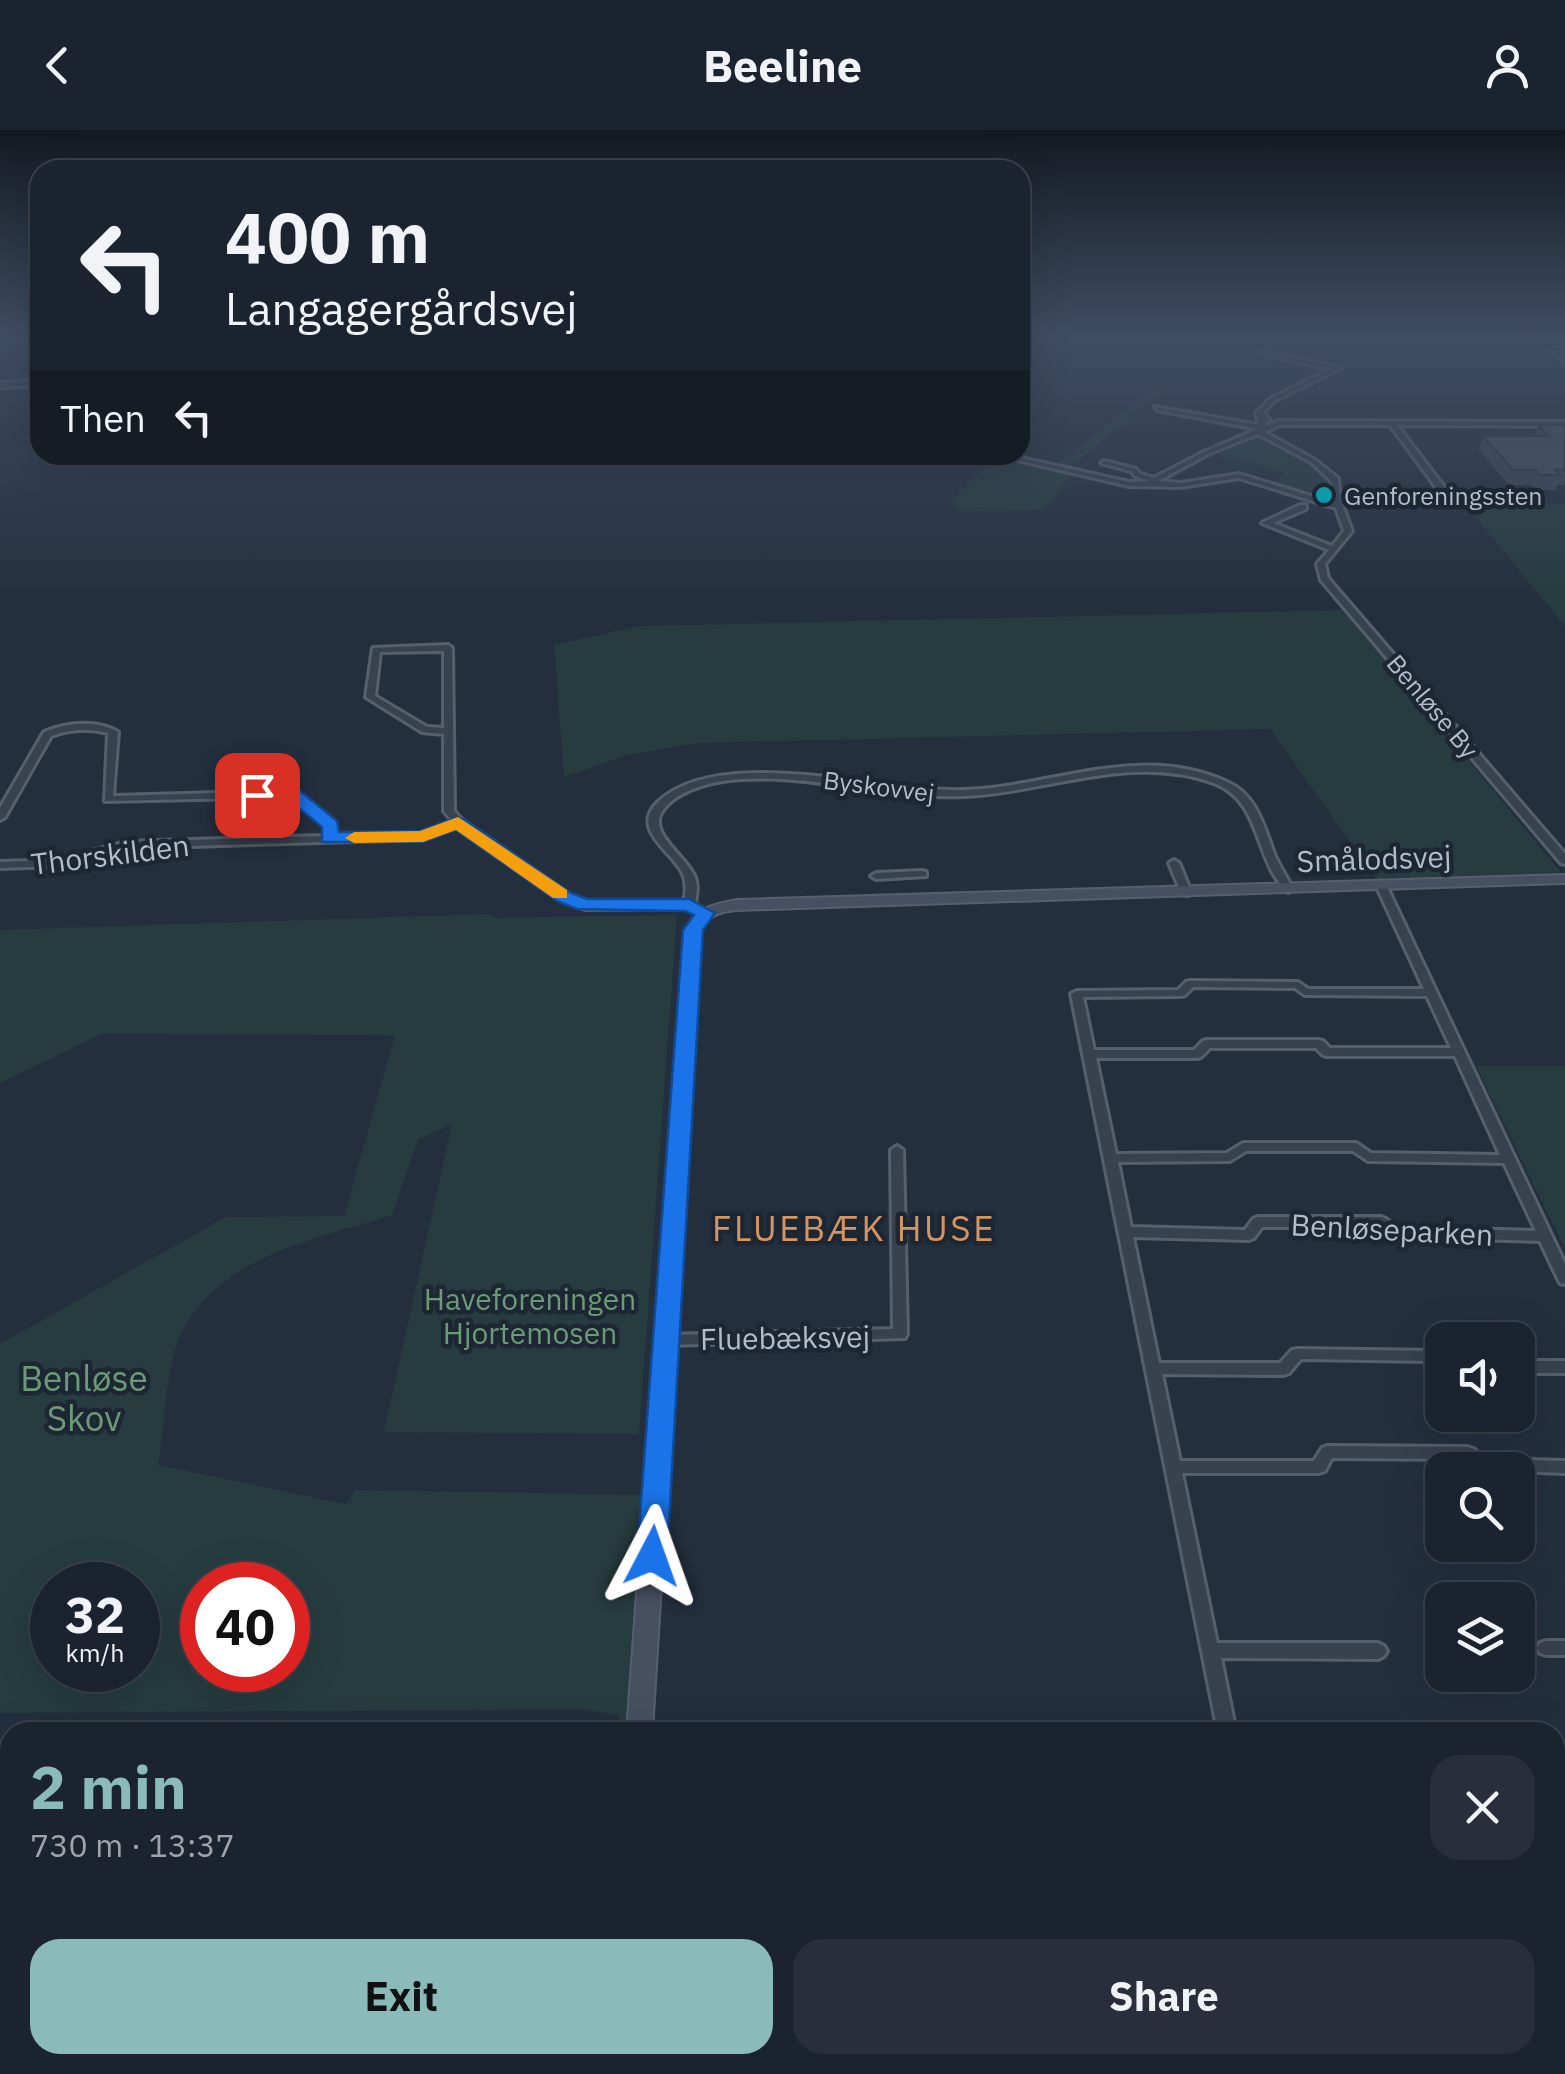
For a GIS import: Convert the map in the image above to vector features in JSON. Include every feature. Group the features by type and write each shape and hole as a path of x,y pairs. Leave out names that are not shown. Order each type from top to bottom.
{"street":[{"path":"1104,463 1152,481 1181,485 1238,476 1338,503 1339,487 1324,468 1261,430 1245,427"},
{"path":"1030,462 1129,484 1152,481 1271,427"},
{"path":"1394,427 1450,500"},
{"name":"Benløse By","path":"1338,503 1348,531 1321,564 1324,578 1565,861"},
{"path":"1303,507 1266,522 1334,549"},
{"path":"446,732 425,730 370,697 376,650 448,648 448,811 458,822 564,897 584,905 697,909"},
{"path":"0,817 47,734 59,729 103,728 113,732 108,799 292,794 331,825 329,838"},
{"name":"Byskovvej","path":"697,909 686,869 658,836 653,824 662,804 676,794 712,782 775,776 924,794 966,794 1110,769 1194,773 1246,798 1261,823 1271,860 1288,889"},
{"name":"Thorskilden","path":"0,865 59,863 126,846 423,836 458,822"},
{"path":"1174,863 1186,892"},
{"path":"896,874 902,900"},
{"path":"876,876 922,874"},
{"name":"Smålodsvej","path":"697,909 1565,879"},
{"name":"Benløseparken","path":"1382,886 1565,1279"},
{"name":"Fluebæksvej","path":"641,1722 697,909"},
{"path":"1225,1722 1077,994 1181,993 1190,984 1298,985 1304,992 1432,994"},
{"path":"1089,1054 1197,1054 1207,1044 1319,1044 1327,1052 1459,1052"},
{"path":"1110,1158 1230,1157 1240,1147 1356,1147 1368,1157 1509,1159"},
{"name":"Fluebæksvej","path":"666,1340 900,1334 897,1150"},
{"name":"Benløseparken","path":"1125,1232 1249,1235 1258,1222 1382,1222 1392,1232 1544,1236"},
{"path":"1153,1368 1284,1369 1297,1354 1425,1356"},
{"path":"1535,1367 1565,1367"},
{"path":"1173,1467 1319,1468 1327,1452 1468,1453 1480,1465 1565,1467"},
{"path":"1210,1650 1378,1650"}],"green space":[{"path":"1105,427 1120,427 1071,467 1058,464"},
{"path":"1251,437 1300,455 1321,472 1331,493 1305,492 1274,483 1285,473 1221,456 1216,451"},
{"path":"1030,464 1071,474 1044,509 961,512 951,501 986,465"},
{"path":"1465,504 1565,504 1565,626"},
{"path":"1345,610 1562,874 1378,881 1270,729 697,743 628,755 564,777 554,645 639,626"},
{"path":"486,914 498,918 677,915 639,1434 384,1432 452,1124 418,1139 392,1215 268,1256 213,1291 192,1315 173,1357 158,1465 346,1504 355,1490 645,1495 627,1722 618,1722 618,1715 582,1709 0,1713 0,1344 226,1217 344,1216 395,1035 101,1034 0,1083 0,930"},
{"path":"1476,1066 1565,1066 1565,1249"}],"building":[{"path":"1540,427 1565,427 1565,470 1555,470 1560,475 1513,470 1483,436 1549,436"}],"slow traffic":[{"path":"354,838 423,836 458,822 560,894"}],"place":[{"name":"Genforeningssten","path":"1324,495"}],"district":[{"name":"FLUEBÆK HUSE","path":"854,1228"}],"route":[{"path":"257,795 292,794 331,825 329,838 423,836 458,822 564,897 589,907 689,905 706,913 698,918 693,930 652,1556"}],"park label":[{"name":"Haveforeningen Hjortemosen","path":"530,1315"},
{"name":"Benløse Skov","path":"84,1398"}]}
